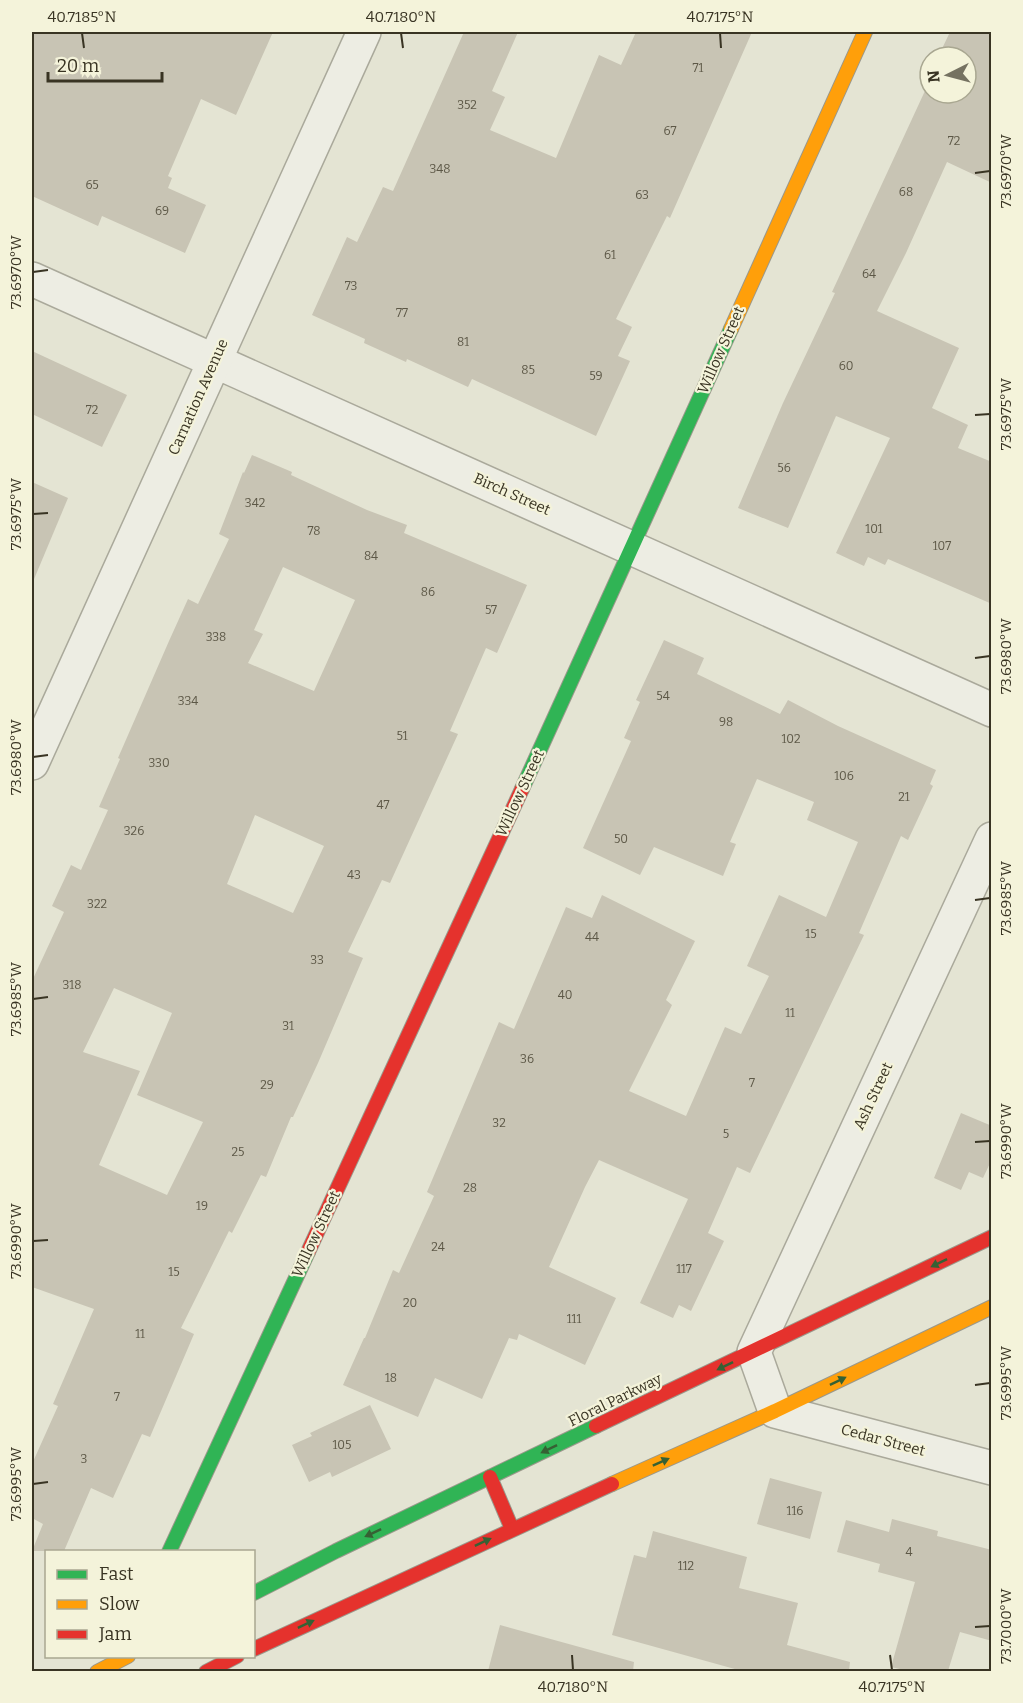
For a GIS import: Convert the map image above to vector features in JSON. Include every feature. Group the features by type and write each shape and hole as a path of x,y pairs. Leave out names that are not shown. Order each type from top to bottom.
{"street":[{"name":"Carnation Avenue","path":"32,762 364,32"},
{"name":"Willow Street","path":"170,1550 631,548 865,32"},
{"name":"Birch Street","path":"32,279 992,710"},
{"name":"Ash Street","path":"754,1352 992,839"},
{"name":"Floral Parkway","path":"255,1592 336,1551 992,1238"},
{"path":"255,1649 512,1528 775,1411 992,1307"},
{"path":"754,1352 775,1411"},
{"name":"Cedar Street","path":"775,1411 992,1468"},
{"path":"490,1478 512,1528"},
{"path":"206,1671 233,1658"}],"building":[{"path":"32,32 273,32 236,115 201,99 168,176 172,178 168,188 206,205 185,253 102,216 98,226 32,196"},
{"path":"464,32 518,32 492,91 505,97 490,130 556,158 599,55 621,65 636,32 752,32 670,218 667,216 616,319 632,327 618,356 630,361 596,436 472,379 468,387 407,359 406,362 364,343 365,339 312,315 347,237 357,242 383,187 393,191"},
{"path":"950,32 992,32 992,183 947,162 877,311 959,348 932,408 968,425 958,448 992,462 992,604 888,559 885,565 868,557 864,566 836,553 890,438 836,416 788,528 738,508 783,403 835,293 832,292 918,105 978,105 978,45 944,45"},
{"path":"32,351 127,395 102,447 32,414"},
{"path":"252,455 292,472 291,475 367,510 407,525 404,533 527,585 497,653 486,648 450,731 458,734 390,883 382,880 348,952 363,958 266,1177 261,1175 232,1233 229,1231 181,1328 194,1334 150,1437 142,1434 113,1498 91,1488 64,1550 32,1551 43,1524 32,1518 32,1464 58,1406 53,1404 94,1309 32,1287 32,981 64,912 52,906 71,865 81,870 108,810 99,807 169,641 188,599 198,604 229,539 219,534","holes":["283,567 355,600 314,691 248,663 263,634 254,630","255,815 324,846 293,913 227,884","114,988 172,1013 137,1095 203,1122 167,1195 99,1165 140,1071 83,1052"]},
{"path":"32,482 68,498 32,584"},
{"path":"664,640 704,658 697,674 780,714 788,700 838,726 936,770 930,784 933,786 908,840 901,836 859,933 864,935 750,1173 737,1167 708,1233 724,1241 691,1311 679,1305 673,1318 640,1303 688,1199 599,1160 549,1267 616,1298 585,1365 519,1334 517,1340 509,1338 482,1399 435,1378 418,1417 343,1385 393,1270 399,1273 434,1196 427,1192 499,1022 514,1029 566,907 592,918 602,895 695,941 666,1000 672,1005 629,1091 686,1116 725,1027 741,1034 769,976 747,966 779,895 826,917 858,842 807,820 814,802 757,779 730,842 736,844 723,876 654,847 640,875 583,848 631,741 624,738 640,702 636,700"},
{"path":"961,1113 992,1126 992,1159 983,1178 969,1172 961,1190 934,1178"},
{"path":"370,1405 391,1449 332,1477 330,1472 309,1482 292,1445 312,1436 310,1433"},
{"path":"770,1478 822,1492 810,1539 757,1524"},
{"path":"892,1519 938,1531 937,1536 992,1550 992,1641 960,1632 948,1671 908,1671 891,1667 915,1582 878,1572 880,1564 837,1552 846,1520 889,1532"},
{"path":"653,1531 747,1557 739,1588 798,1603 787,1645 850,1662 849,1671 742,1671 612,1635 634,1555 646,1558"},
{"path":"500,1625 634,1662 633,1671 488,1671"}],"traffic: fast":[{"path":"522,789 731,329"},
{"path":"170,1550 308,1252"},
{"path":"255,1592 596,1426"}],"traffic: slow":[{"path":"731,329 865,32"},
{"path":"612,1484 775,1411 992,1307"},
{"path":"97,1672 124,1658"}],"traffic: jam":[{"path":"308,1252 522,789"},
{"path":"596,1426 992,1237"},
{"path":"490,1477 512,1529"},
{"path":"255,1649 612,1484"},
{"path":"206,1672 233,1658"}]}
